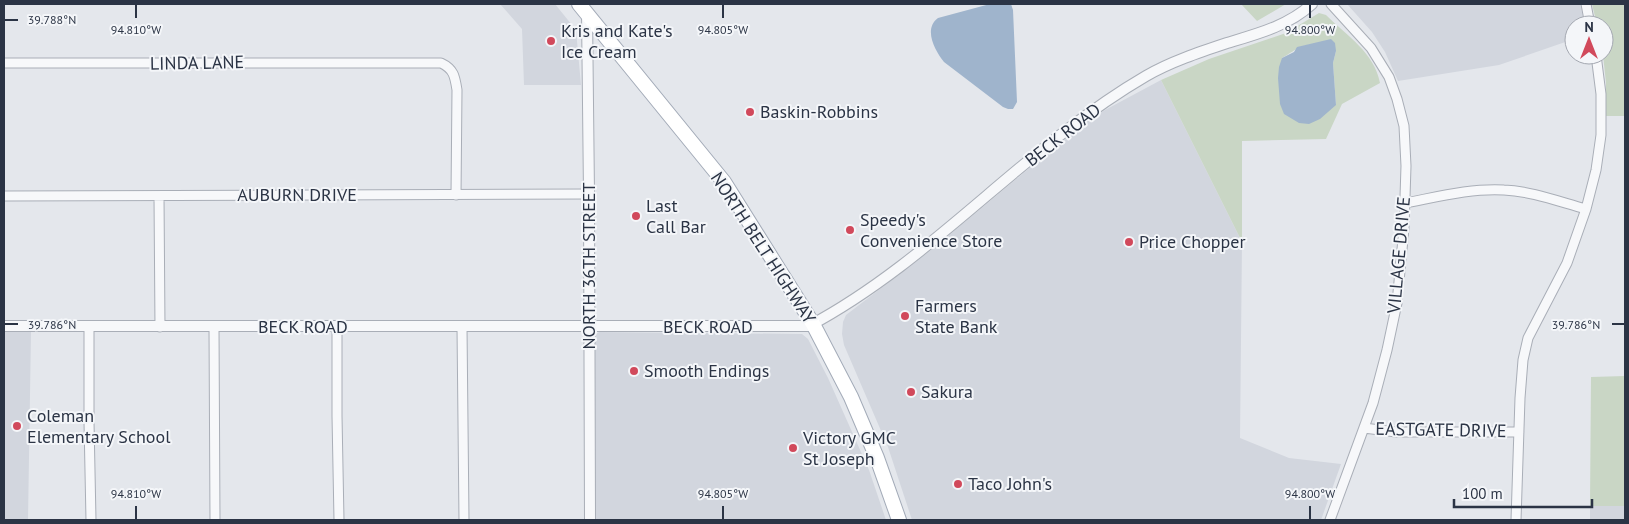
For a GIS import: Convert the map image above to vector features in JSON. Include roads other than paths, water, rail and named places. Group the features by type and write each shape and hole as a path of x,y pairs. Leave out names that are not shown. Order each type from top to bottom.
{"main road":[{"name":"NORTH BELT HIGHWAY","path":"583,8 724,182 813,324 851,396 877,458 899,520"}],"street":[{"name":"BECK ROAD","path":"4,326 809,326 856,299 895,271 1071,126 1147,75 1223,44 1276,28 1312,4"},
{"name":"VILLAGE DRIVE","path":"1330,520 1364,428 1387,350 1397,303 1405,203 1406,147 1404,126 1389,77 1371,48 1331,4"},
{"name":"NORTH 36TH STREET","path":"583,8 590,194 588,327 590,520"},
{"name":"LINDA LANE","path":"4,63 441,63 448,66 454,73 457,90 456,195"},
{"path":"1516,520 1518,432 1523,360 1528,338 1567,263 1586,209 1596,170 1600,135 1601,94 1597,65"},
{"path":"1405,203 1476,191 1504,190 1538,196 1586,209"},
{"name":"AUBURN DRIVE","path":"4,196 590,194"},
{"path":"160,196 160,327"},
{"path":"89,326 91,520"},
{"path":"338,326 338,520"},
{"path":"214,327 215,520"},
{"path":"462,327 464,520"},
{"name":"EASTGATE DRIVE","path":"1364,428 1396,432 1518,432"}],"water":[{"path":"990,4 1011,4 1013,10 1017,102 1013,109 1003,107 944,62 932,40 931,28 938,18"},
{"path":"1331,39 1335,43 1336,51 1333,63 1336,105 1320,119 1309,124 1299,123 1284,114 1280,104 1278,78 1282,58 1294,52 1297,47"}],"place":[{"name":"Kris and Kate's Ice Cream","path":"551,41"},
{"name":"Baskin-Robbins","path":"750,112"},
{"name":"Last Call Bar","path":"636,216"},
{"name":"Speedy's Convenience Store","path":"850,230"},
{"name":"Price Chopper","path":"1129,242"},
{"name":"Farmers State Bank","path":"905,316"},
{"name":"Smooth Endings","path":"634,371"},
{"name":"Sakura","path":"911,392"},
{"name":"Coleman Elementary School","path":"17,426"},
{"name":"Victory GMC St Joseph","path":"793,448"},
{"name":"Taco John's","path":"958,484"}]}
